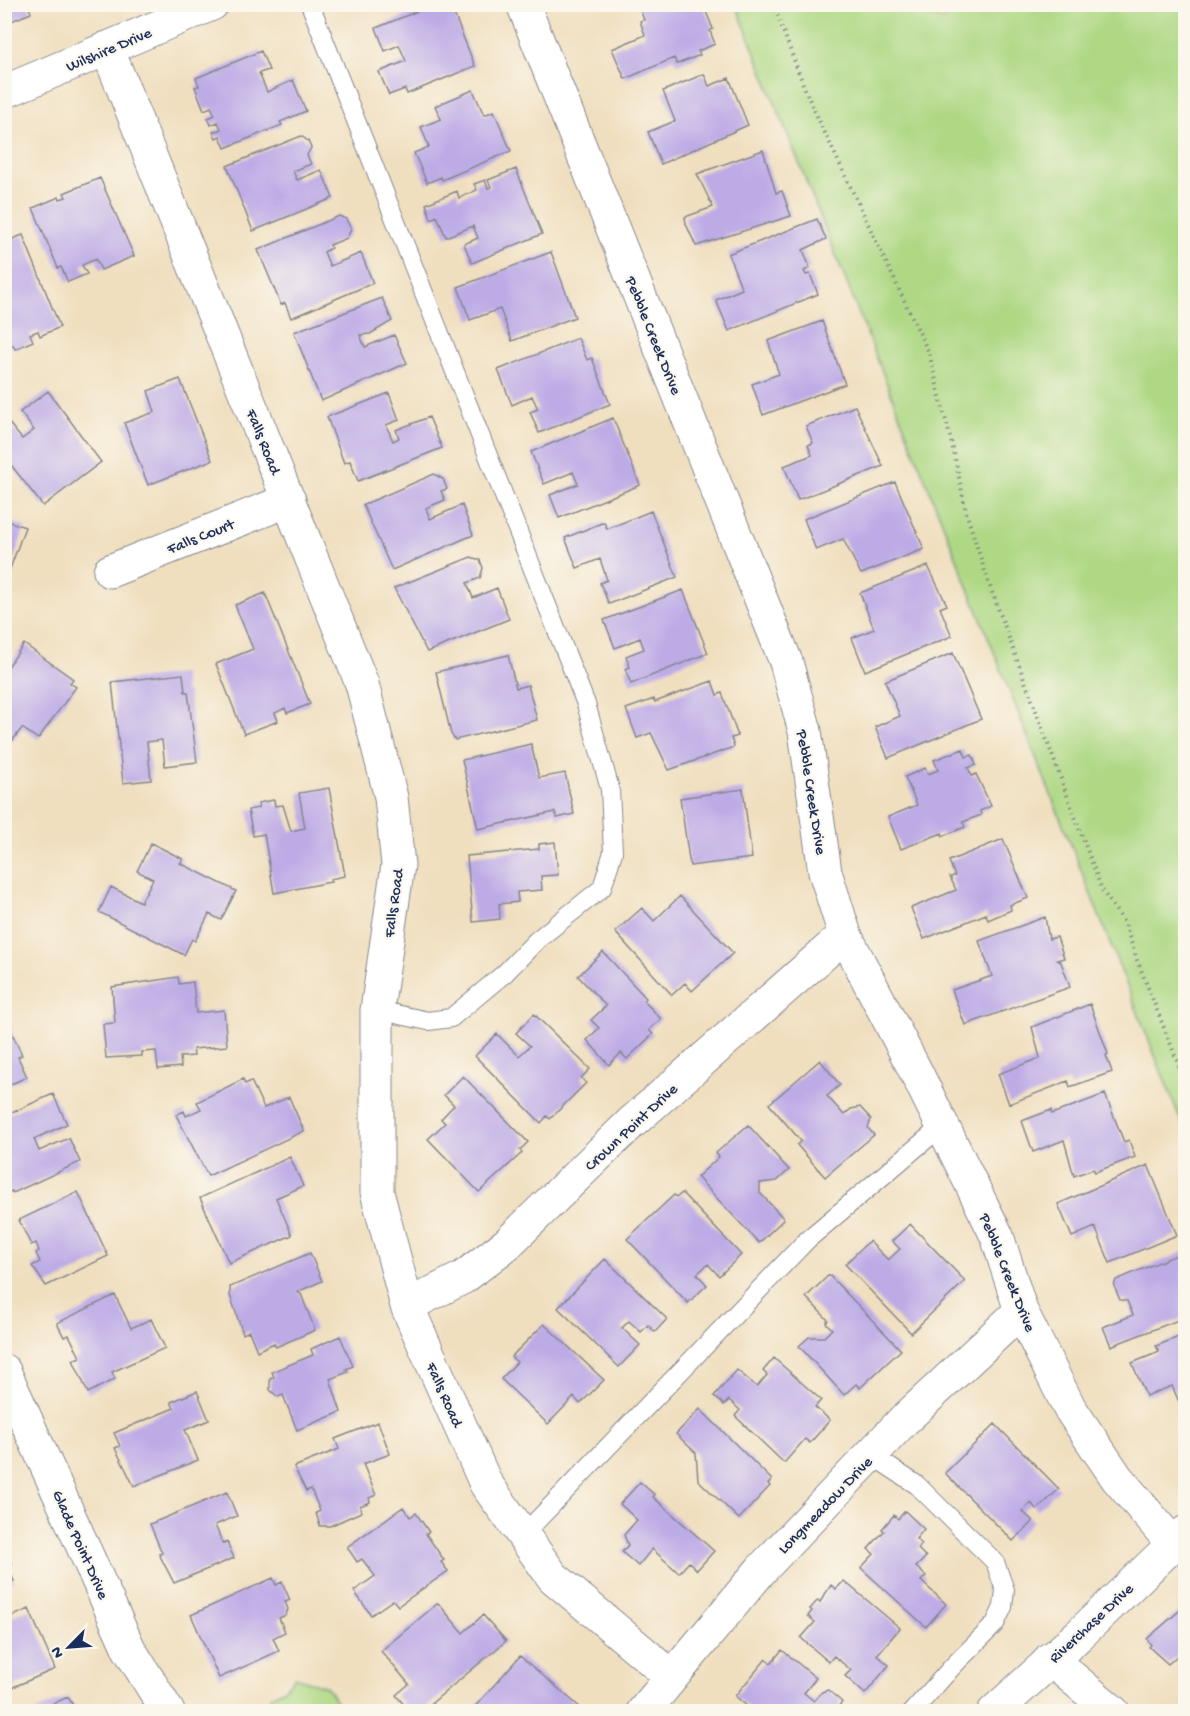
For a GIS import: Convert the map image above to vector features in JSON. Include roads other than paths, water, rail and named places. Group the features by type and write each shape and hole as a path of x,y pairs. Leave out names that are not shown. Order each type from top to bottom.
{"street":[{"name":"Wilshire Drive","path":"4,92 212,4"},
{"name":"Pebble Creek Drive","path":"523,4 786,662 805,732 825,872 845,935 943,1125 997,1236 1021,1311 1069,1407 1117,1478 1179,1538"},
{"name":"Falls Road","path":"107,48 362,684 392,797 398,865 377,1010 377,1192 407,1306 486,1484 553,1578 672,1677"},
{"name":"Falls Court","path":"110,571 289,500"},
{"name":"Crown Point Drive","path":"407,1306 464,1277 507,1244 630,1124 845,935"},
{"name":"Longmeadow Drive","path":"643,1712 761,1570 902,1422 1021,1311"},
{"name":"Glade Point Drive","path":"4,1371 129,1649 168,1712"},
{"name":"Riverchase Drive","path":"994,1712 1080,1634 1179,1538"},
{"path":"1050,1659 1113,1712"}],"lane":[{"path":"310,4 586,704 610,789 613,852 602,888 537,940 505,973 451,1017 429,1021 377,1010"},
{"path":"523,1535 807,1240 943,1125"},
{"path":"871,1455 916,1485 995,1562 1005,1590 1004,1607 995,1624 912,1712"}]}
